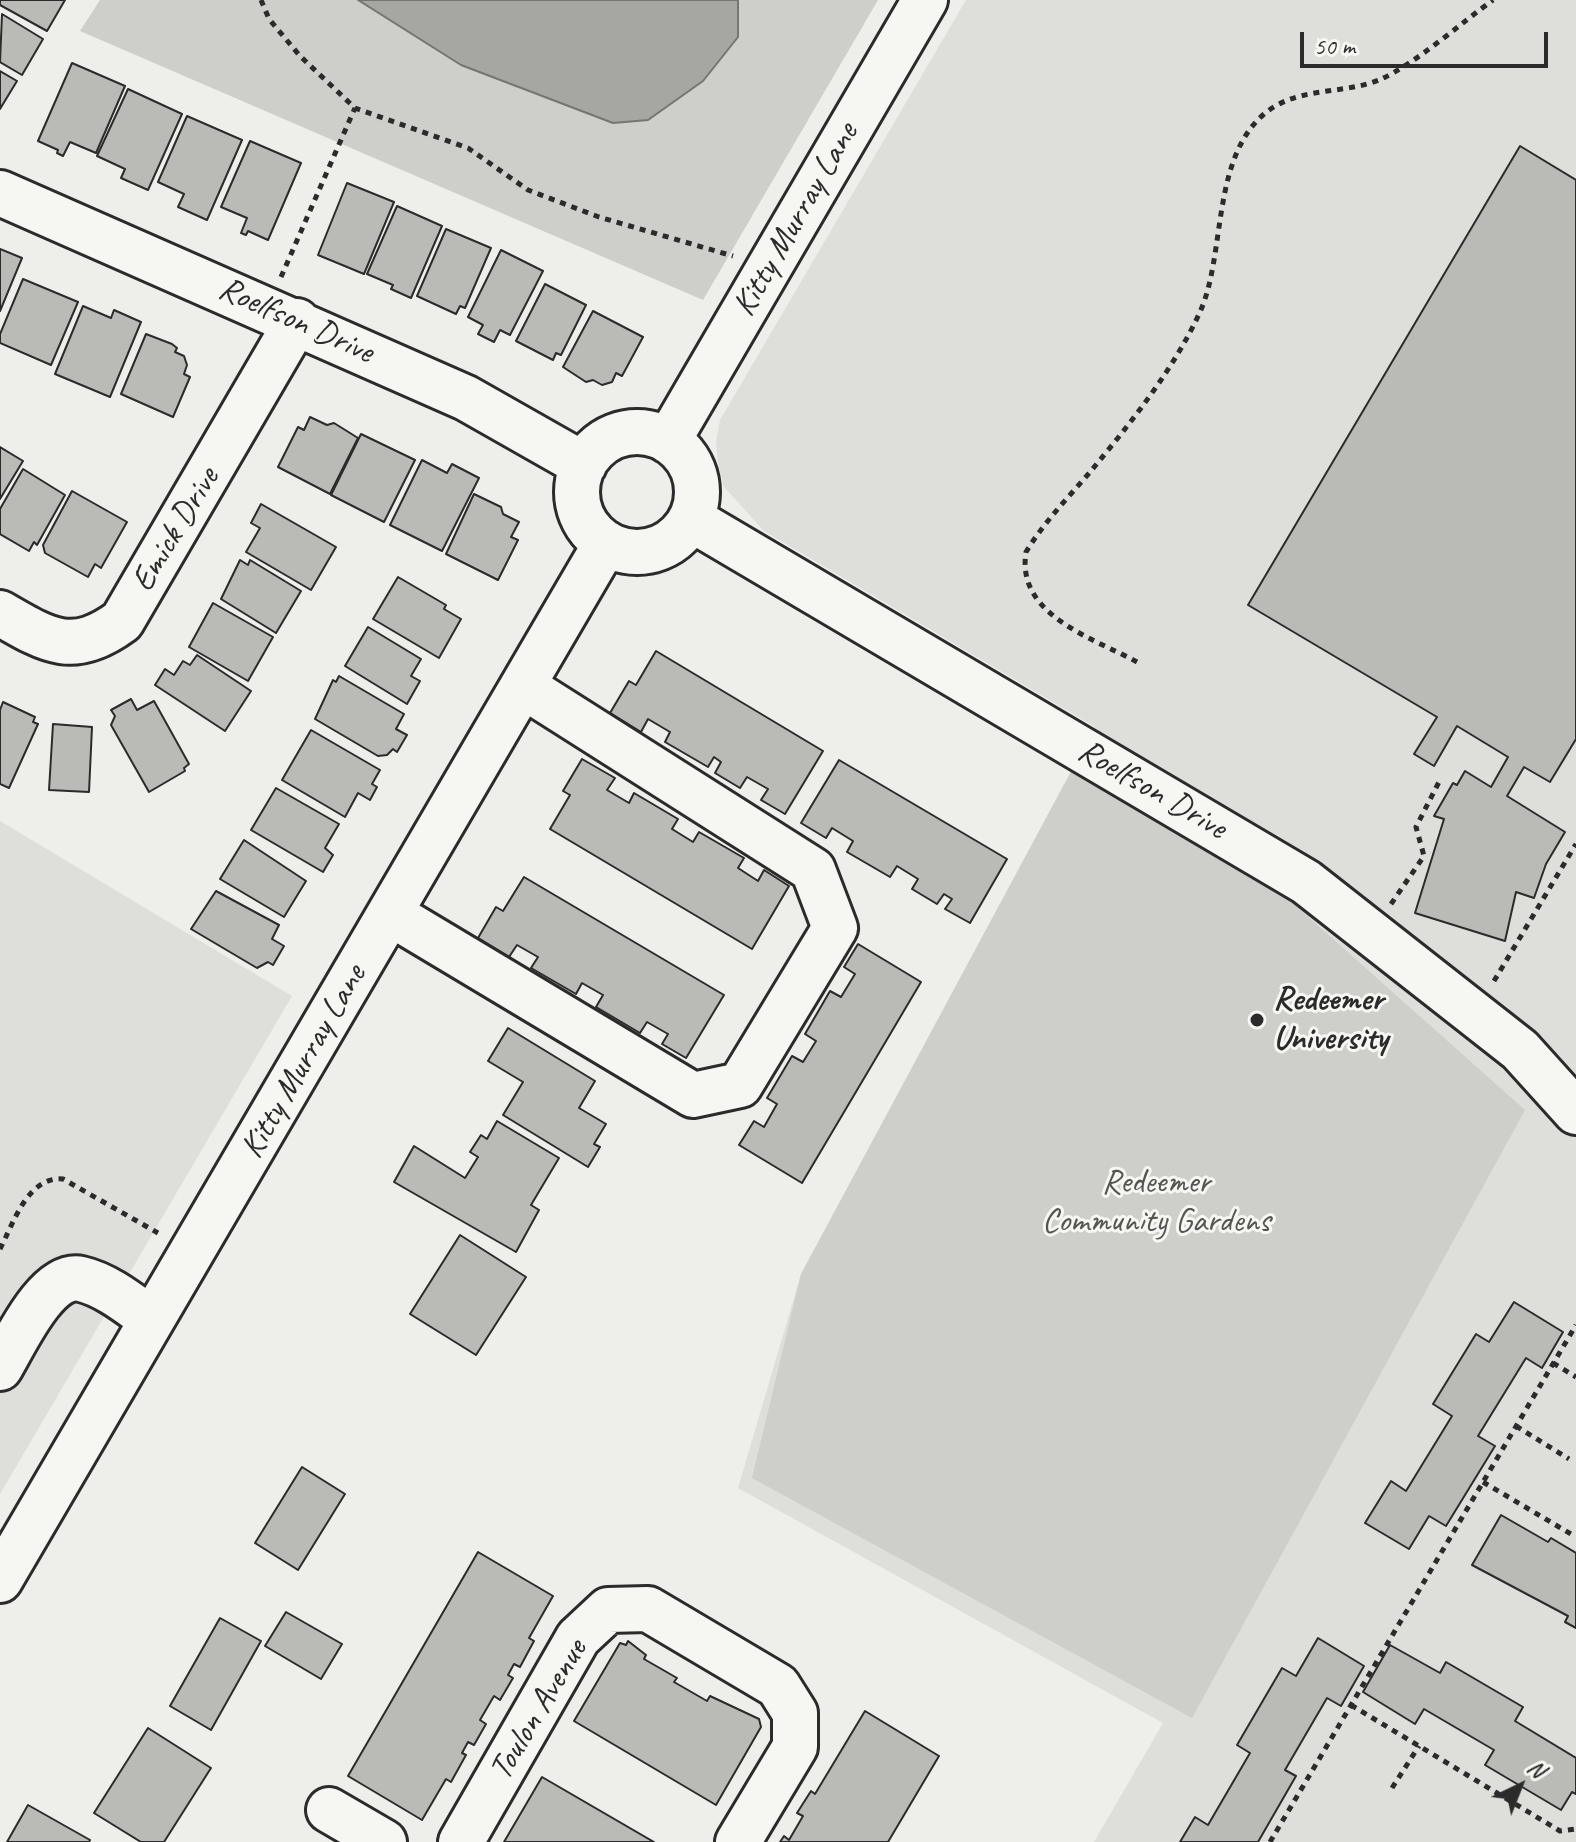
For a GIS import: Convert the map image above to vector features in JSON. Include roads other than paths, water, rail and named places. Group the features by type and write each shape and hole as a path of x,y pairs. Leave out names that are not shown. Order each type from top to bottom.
{"street":[{"name":"Kitty Murray Lane","path":"668,441 925,0"},
{"name":"Roelfson Drive","path":"0,193 297,321 466,398 584,465"},
{"name":"Emick Drive","path":"0,613 56,643 79,643 100,637 122,621 297,321"},
{"path":"630,432 650,434 668,441 682,452 697,484 691,519 679,535 663,546 644,552 624,551 606,543 582,517 577,499 584,465 595,449 612,438 630,432"},
{"name":"Roelfson Drive","path":"691,519 1306,882 1520,1050 1576,1112"},
{"name":"Kitty Murray Lane","path":"0,1580 606,543"},
{"path":"391,914 693,1095 740,1085 835,928 813,870 523,686"},
{"path":"0,1368 38,1304 60,1282 77,1278 99,1285 152,1320"},
{"name":"Toulon Avenue","path":"461,1842 578,1638 608,1610 648,1609 778,1686 795,1713 795,1747 738,1842"},
{"path":"329,1810 384,1842"}],"place":[{"name":"Redeemer University","path":"1257,1020"}],"park label":[{"name":"Redeemer Community Gardens","path":"1156,1202"}]}
